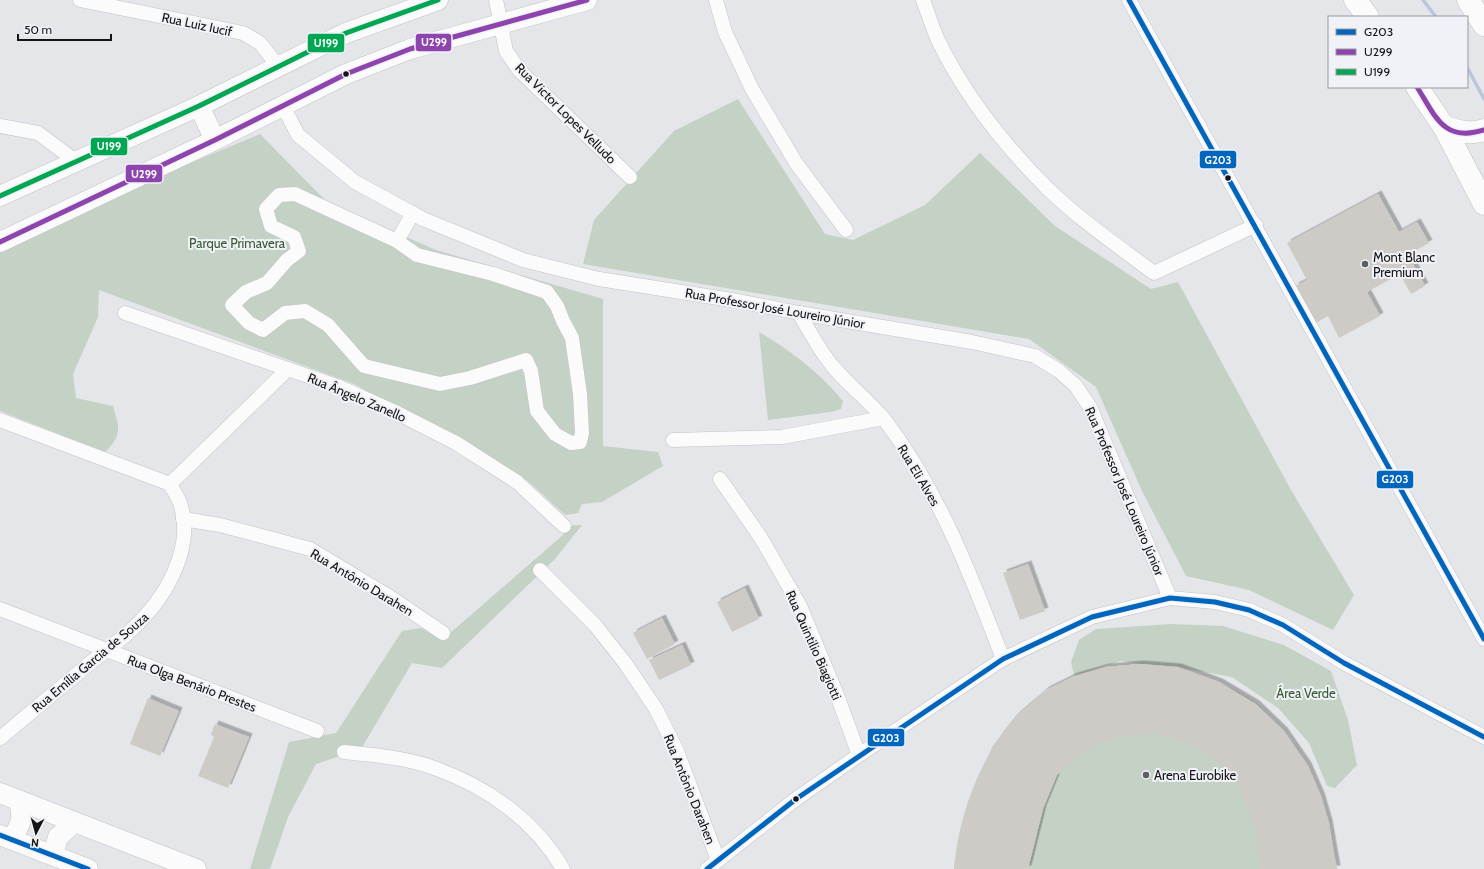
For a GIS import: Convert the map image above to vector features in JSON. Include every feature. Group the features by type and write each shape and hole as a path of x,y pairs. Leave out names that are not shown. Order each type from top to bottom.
{"main road":[{"path":"0,196 199,106 346,33 438,0"},
{"path":"0,242 215,140 346,74 410,50 500,23 587,0"},
{"path":"1355,0 1367,16"},
{"path":"1468,0 1484,25"},
{"path":"1418,88 1444,127 1484,204"},
{"path":"199,106 215,140"},
{"path":"1444,127 1462,132 1480,132"},
{"path":"9,797 196,869"},
{"path":"5,837 18,830 22,821 22,811 9,797"},
{"path":"53,855 58,837 75,822"},
{"path":"5,837 88,869"}],"street":[{"name":"Rua Luiz Iucif","path":"80,0 243,33 260,43 278,66"},
{"name":"Rua Victor Lopes Velludo","path":"496,0 506,51 519,70 630,177"},
{"path":"716,0 726,32 752,89 796,163 846,230"},
{"path":"923,0 938,39 962,85 996,132 1048,189 1094,228 1154,273 1256,225"},
{"path":"1129,0 1256,225 1484,639"},
{"name":"Rua Professor José Loureiro Júnior","path":"283,106 298,135 355,182 413,214 523,260 599,279 738,301 799,313 972,342 1035,356 1059,371 1075,386 1090,407 1170,598"},
{"path":"0,126 38,133 77,162"},
{"path":"279,194 294,194 340,216 376,230 397,241 418,255 493,274 547,292 558,306 563,321 572,338 580,394 582,433 580,442 571,442 556,434 537,411 532,371 526,360 470,378 440,384 364,366 328,324 304,311 285,313 263,330 249,323 232,304 246,292 267,283 287,260 299,251 294,237 271,226 266,209 279,194"},
{"path":"397,241 413,214"},
{"name":"Rua Ângelo Zanello","path":"125,313 337,386 397,413 456,443 517,482 564,526"},
{"name":"Rua Eli Alves","path":"799,313 821,351 835,369 883,418 929,486 966,562 1003,659"},
{"path":"0,420 170,484 288,369"},
{"path":"673,440 782,437 883,418"},
{"name":"Rua Quintilio Biagiotti","path":"720,479 761,538 800,606 837,695 859,755"},
{"name":"Rua Emília Garcia de Souza","path":"0,738 105,650 129,632 153,609 171,578 183,548 184,519 180,503 170,484"},
{"name":"Rua Antônio Darahen","path":"184,519 220,525 310,549 393,598 443,633"},
{"name":"Rua Antônio Darahen","path":"540,570 595,626 625,663 656,708 678,751 713,864"},
{"path":"713,864 796,800 859,755 1003,659 1092,617 1170,598 1215,602 1249,610 1283,625 1344,663 1484,737"},
{"name":"Rua Olga Benário Prestes","path":"0,609 317,730"},
{"path":"344,752 383,756 436,768 481,788 519,815 554,854 563,869"}],"green space":[{"path":"738,99 825,234 853,240 925,205 980,153 1055,226 1151,289 1178,282 1291,490 1354,595 1333,630 1249,590 1186,576 1142,491 1096,387 1029,339 583,264 594,220 674,131"},
{"name":"Parque Primavera","path":"260,134 327,202 436,250 603,299 603,446 658,452 663,466 602,502 582,504 578,513 565,515 528,481 354,384 99,290 98,317 73,374 76,398 113,406 118,430 115,441 111,446 105,452 0,411 0,252 106,198"},
{"path":"759,332 814,371 843,401 841,409 831,412 768,420"},
{"path":"582,525 555,559 442,668 412,663 361,749 316,764 288,817 270,869 250,869 289,742 336,733 402,631 421,628 442,640 563,535 564,526"},
{"name":"Arena Eurobike","path":"1171,624 1223,626 1284,645 1331,671 1348,720 1357,765 1335,788 1327,786 1309,743 1278,708 1232,677 1181,668 1220,683 1247,697 1260,706 1285,734 1298,751 1317,788 1330,827 1337,869 954,869 956,849 966,808 981,769 991,751 1014,718 1027,705 1050,689 1074,676 1071,662 1079,640 1096,629","holes":["1121,661 1150,665 1106,667 1089,671"]}],"building":[{"path":"1378,194 1399,232 1417,222 1429,243 1408,255 1425,286 1411,294 1400,274 1367,292 1380,316 1339,338 1328,316 1316,323 1295,286 1307,280 1287,243"},
{"path":"1028,564 1045,611 1020,620 1003,573"},
{"path":"745,588 759,619 732,632 717,602"},
{"path":"662,618 675,644 647,659 633,633"},
{"path":"682,645 691,665 659,680 649,660"},
{"path":"1140,664 1178,667 1219,682 1256,704 1284,731 1308,766 1321,796 1329,823 1337,869 1261,869 1255,828 1239,786 1221,764 1200,749 1181,740 1155,733 1127,736 1099,743 1078,757 1057,775 1043,809 1028,869 954,869 966,810 976,784 992,747 1015,717 1046,690 1074,676 1106,667"},
{"path":"148,698 179,711 160,756 130,744"},
{"path":"215,724 249,737 228,788 198,776 214,737 211,734"}],"waterway":[{"path":"1423,0 1435,16"},
{"path":"1468,69 1484,99"}],"transit line":[{"name":"U199","path":"0,196 199,106 346,33 438,0"},
{"name":"U299","path":"0,242 215,140 346,74 410,49 587,0"},
{"name":"G203","path":"1129,0 1484,639"},
{"name":"U299","path":"1418,88 1435,116 1442,124 1459,133 1470,133 1484,130"},
{"name":"G203","path":"707,869 796,799 1003,659 1092,617 1170,598 1215,602 1249,610 1283,625 1344,663 1484,737"},
{"name":"G203","path":"0,835 88,869"}],"place":[{"name":"Mont Blanc Premium","path":"1365,264"},
{"name":"Arena Eurobike","path":"1146,775"}],"park label":[{"name":"Área Verde","path":"1306,693"}]}
